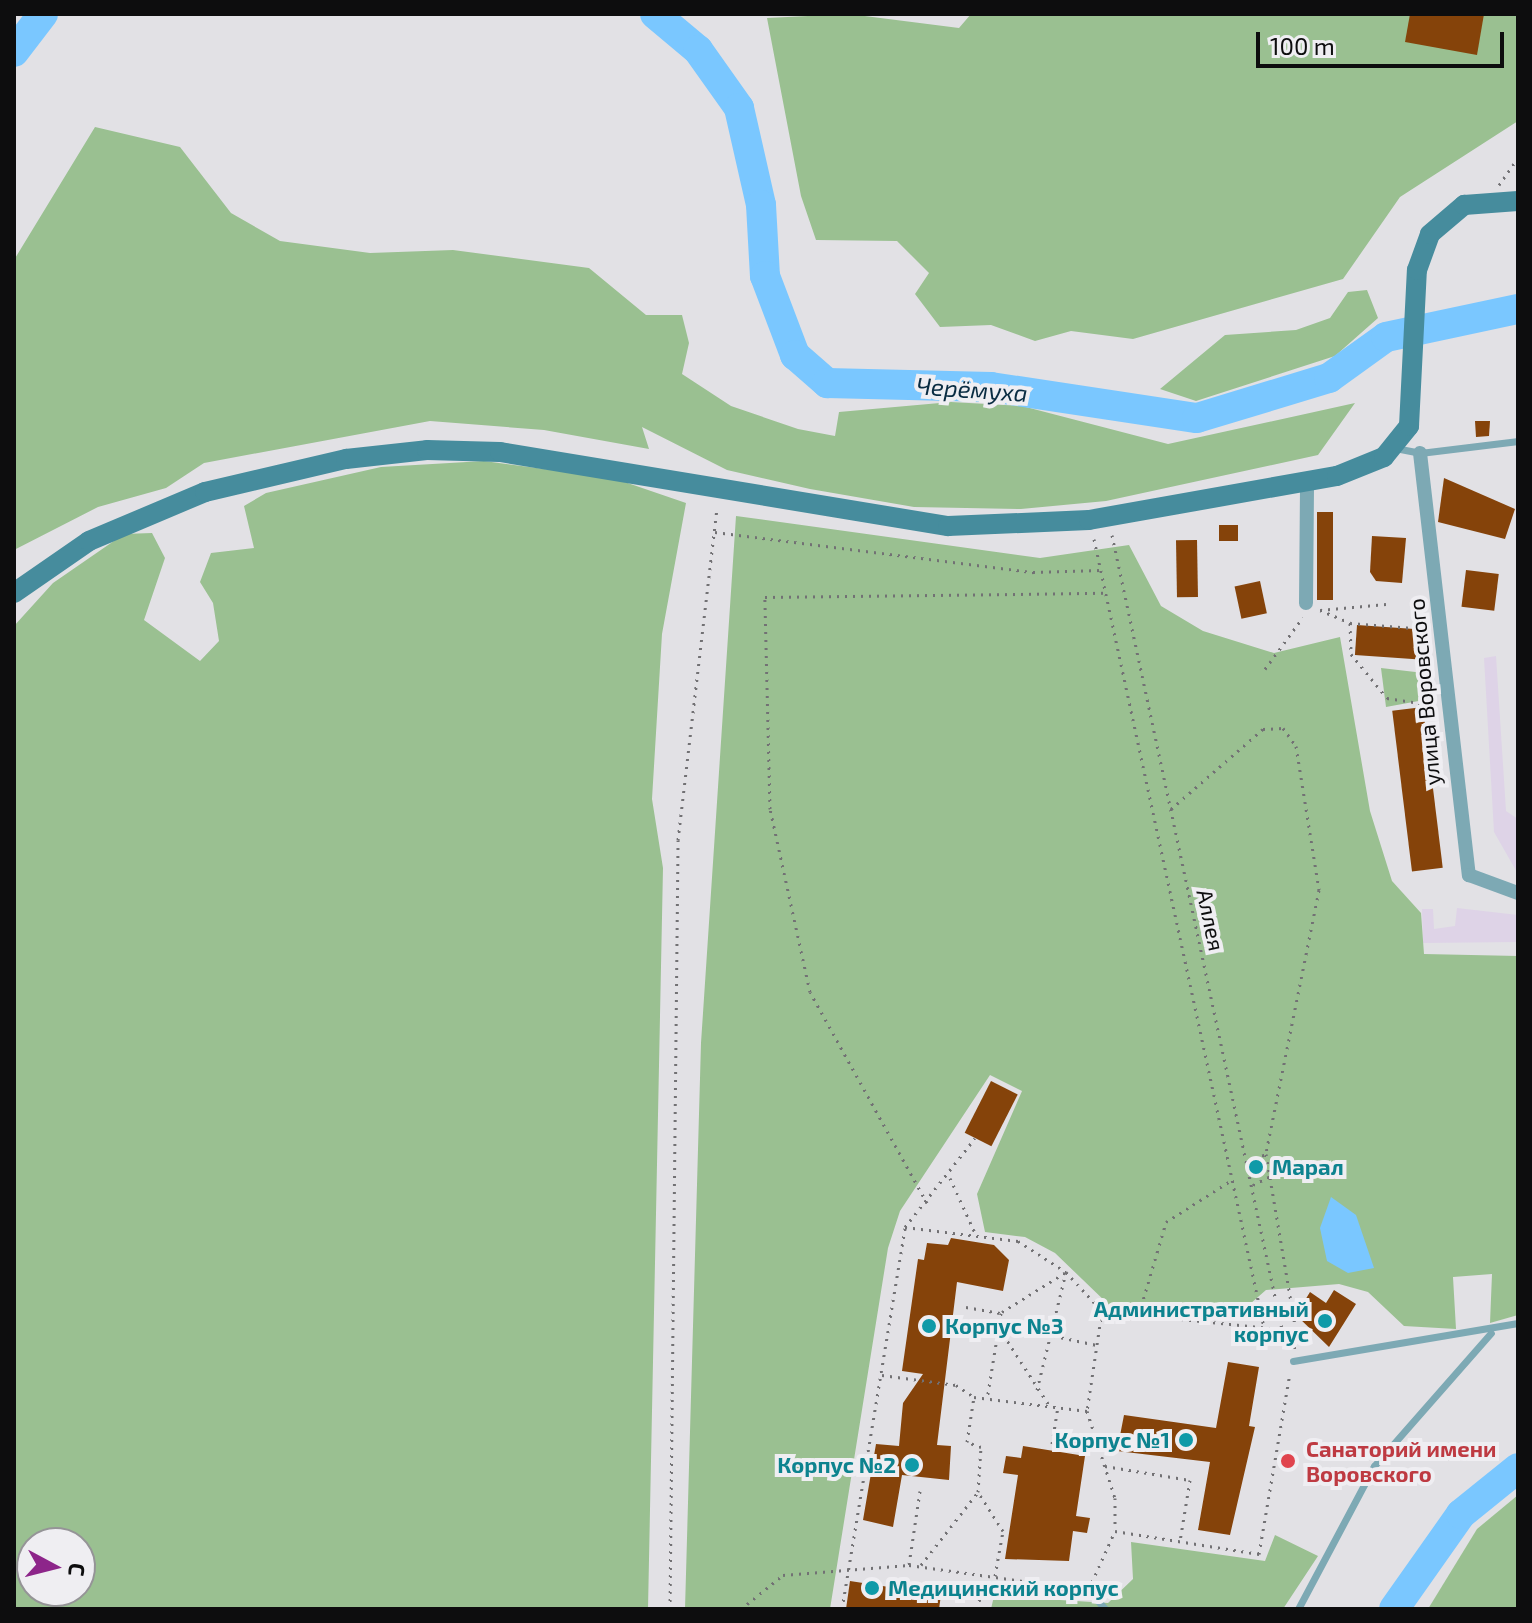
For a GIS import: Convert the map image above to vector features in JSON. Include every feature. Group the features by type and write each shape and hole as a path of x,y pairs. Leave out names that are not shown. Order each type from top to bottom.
{"main road":[{"path":"14,593 147,513 346,459 500,452 719,491 948,526 1099,518 1355,471 1395,448 1415,393 1417,278 1423,247 1440,221 1464,205 1492,199 1518,201"}],"street":[{"name":"улица Воровского","path":"1420,453 1442,630 1444,707 1469,875 1518,893"},
{"path":"1307,482 1313,607"}],"lane":[{"path":"1395,448 1420,453 1518,441"},
{"path":"1293,1361 1491,1333 1518,1323"},
{"path":"1298,1609 1374,1466 1491,1333"},
{"path":"1089,1591 1105,1609"}],"path":[{"path":"1492,199 1518,158"},
{"path":"670,1609 678,840 719,491"},
{"name":"Аллея","path":"1099,518 1105,593 1264,1327"},
{"name":"Аллея","path":"1099,518 1171,809 1282,1329"},
{"path":"714,531 1033,572 1101,570"},
{"path":"927,1203 810,992 770,809 765,597 1105,593"},
{"path":"1265,669 1313,607 1386,604"},
{"path":"1313,607 1350,623 1442,630"},
{"path":"1350,623 1351,654 1387,698 1444,707"},
{"path":"1115,1531 1259,1554 1296,1331 1266,1154 1319,890 1296,746 1283,728 1263,729 1171,809"},
{"path":"842,1609 905,1227 950,1178 975,1138"},
{"path":"1247,1164 1266,1154"},
{"path":"1252,1186 1271,1176"},
{"path":"950,1178 976,1235"},
{"path":"1139,1314 1166,1222 1232,1180"},
{"path":"905,1227 1018,1241 1066,1272 1102,1311 1296,1331"},
{"path":"966,1307 1001,1313 1066,1272"},
{"path":"1037,1390 1053,1336 1066,1272"},
{"path":"741,1609 783,1575 848,1568 909,1565 1089,1591 1115,1531 1105,1466 1087,1411 1102,1311"},
{"path":"987,1399 1001,1313"},
{"path":"999,1326 1097,1345"},
{"path":"999,1326 1050,1407"},
{"path":"881,1375 956,1385 974,1397 1087,1411"},
{"path":"919,1567 978,1492 981,1447 967,1442 974,1397"},
{"path":"1052,1444 1058,1408"},
{"path":"1105,1466 1190,1480 1180,1541"},
{"path":"909,1565 920,1491"},
{"path":"978,1492 1003,1531 995,1577"},
{"path":"978,1609 983,1576"}],"shaded area":[{"path":"1496,656 1506,811 1518,819 1518,874 1494,832 1484,658"},
{"path":"1457,908 1518,915 1518,942 1423,943 1422,909 1433,909 1434,929 1455,926"}],"green space":[{"path":"849,14 959,28 971,14 1518,14 1518,121 1400,197 1343,279 1133,339 1071,331 1035,341 991,325 940,327 915,294 929,273 897,241 816,240 801,196 767,18"},
{"path":"95,127 180,147 231,213 280,241 370,253 453,250 589,268 646,315 682,315 689,343 682,374 731,406 798,429 835,436 839,412 951,402 1022,406 1168,444 1355,403 1318,455 1106,501 1021,509 914,507 810,489 727,470 642,427 649,449 544,430 430,421 204,463 166,488 98,507 14,550 14,260"},
{"path":"1367,290 1378,318 1335,356 1196,401 1160,389 1225,335 1296,330 1330,318 1348,292"},
{"path":"484,461 613,478 686,503 662,634 652,799 663,868 648,1609 14,1609 14,626 53,583 124,534 152,533 165,558 144,620 200,661 219,641 213,603 200,582 211,553 254,548 244,506 266,493 381,467"},
{"path":"736,516 1040,558 1129,545 1161,606 1203,631 1274,653 1340,637 1370,811 1392,881 1421,913 1424,954 1518,956 1518,1315 1490,1323 1492,1274 1453,1277 1456,1329 1404,1326 1368,1292 1339,1284 1266,1290 1235,1317 1109,1305 1055,1253 1025,1237 985,1232 977,1194 1022,1091 990,1075 900,1211 888,1248 830,1609 685,1609 701,1043"},
{"path":"1381,668 1424,673 1424,700 1386,707"},
{"path":"1518,1495 1518,1609 1428,1609 1477,1529"},
{"path":"1275,1535 1318,1556 1283,1609 991,1609 994,1596 1108,1603 1133,1579 1131,1542 1265,1561"}],"water":[{"path":"1331,1197 1356,1215 1374,1268 1348,1273 1327,1261 1320,1228"}],"building":[{"path":"1410,14 1484,14 1477,55 1405,42"},
{"path":"1475,421 1490,421 1489,436 1476,437"},
{"path":"1444,478 1515,509 1505,539 1438,522"},
{"path":"1317,512 1333,512 1333,600 1317,600"},
{"path":"1219,525 1238,525 1238,541 1219,541"},
{"path":"1372,536 1406,538 1402,583 1376,581 1370,572"},
{"path":"1176,540 1197,540 1198,597 1177,597"},
{"path":"1466,570 1499,574 1494,611 1461,607"},
{"path":"1260,581 1267,613 1241,619 1235,586"},
{"path":"1357,625 1429,630 1427,660 1355,655"},
{"path":"1423,707 1443,868 1412,872 1392,711"},
{"path":"991,1081 1018,1095 991,1146 965,1133"},
{"path":"951,1238 994,1245 1009,1260 1003,1291 957,1282 937,1445 951,1446 949,1480 902,1475 893,1527 863,1520 876,1444 899,1446 903,1403 923,1374 902,1371 918,1259 924,1260 927,1243 948,1245"},
{"name":"Административный корпус","path":"1334,1290 1356,1304 1329,1347 1296,1315 1310,1292 1326,1303"},
{"name":"Корпус №1","path":"1228,1362 1259,1367 1249,1426 1255,1427 1230,1535 1198,1530 1210,1462 1117,1451 1124,1415 1216,1428"},
{"path":"1023,1446 1085,1456 1076,1516 1090,1518 1087,1533 1073,1531 1069,1561 1005,1559 1018,1475 1003,1473 1006,1456 1021,1458"},
{"name":"Медицинский корпус","path":"850,1581 941,1595 939,1609 846,1609"}],"waterway":[{"name":"Черёмуха","path":"14,52 43,14"},
{"name":"Черёмуха","path":"655,14 698,50 739,108 761,205 765,276 795,355 827,383 991,387 1197,418 1329,378 1386,337 1518,309"},
{"name":"Черёмуха","path":"1394,1609 1461,1514 1518,1468"}],"place":[{"name":"Марал","path":"1256,1167"},
{"name":"Административный корпус","path":"1325,1321"},
{"name":"Корпус №3","path":"929,1326"},
{"name":"Корпус №1","path":"1186,1440"},
{"name":"Санаторий имени Воровского","path":"1288,1461"},
{"name":"Корпус №2","path":"912,1465"},
{"name":"Медицинский корпус","path":"872,1588"}]}
